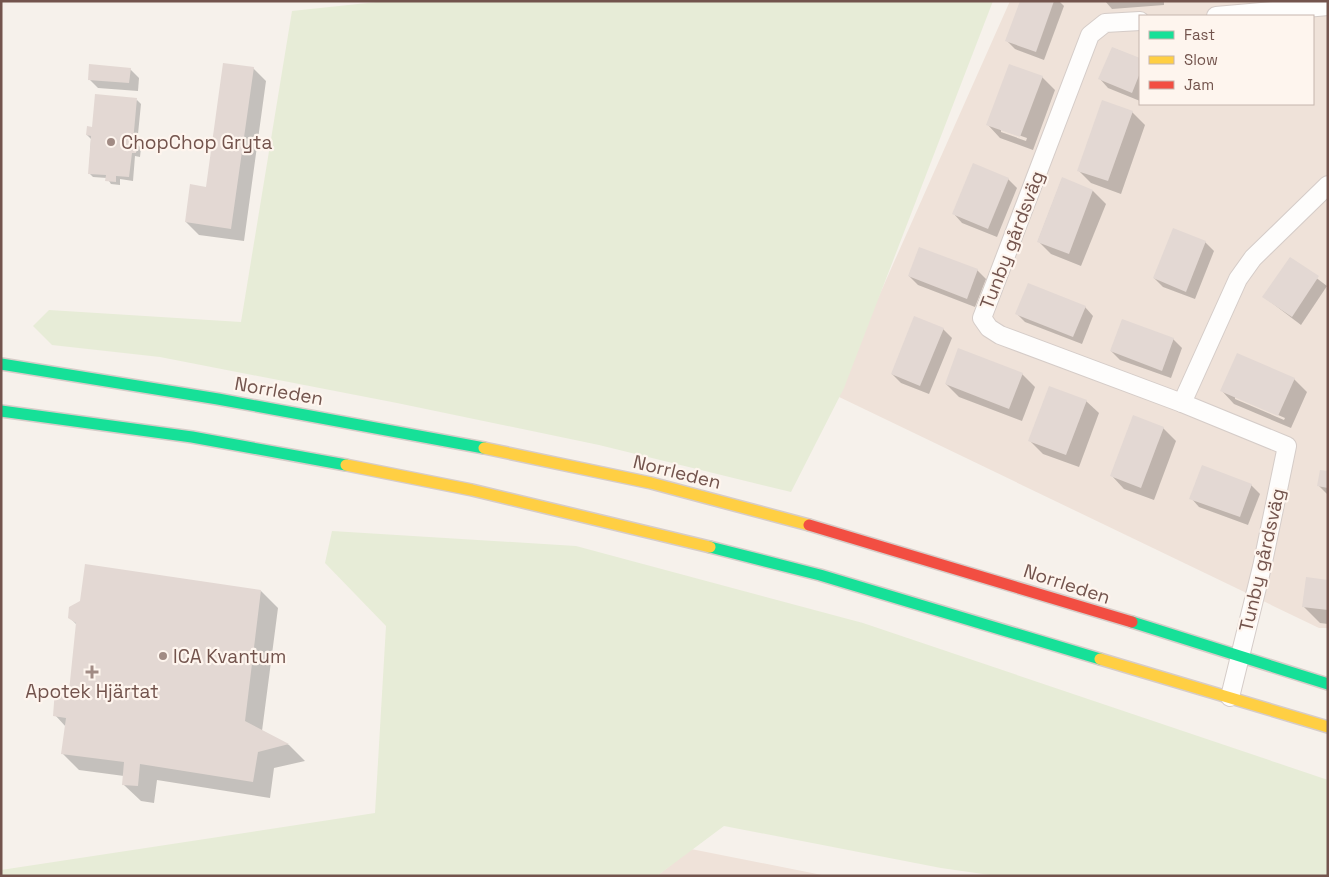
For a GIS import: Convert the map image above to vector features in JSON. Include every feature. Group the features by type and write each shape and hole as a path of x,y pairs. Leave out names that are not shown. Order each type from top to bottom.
{"main road":[{"name":"Norrleden","path":"1,364 260,405 582,467 722,501 845,535 1006,582 1328,684"},
{"path":"1,412 192,437 328,461 482,492 820,576 1328,727"}],"street":[{"path":"1227,15 1328,6"},
{"name":"Tunby gårdsväg","path":"1139,21 1106,23 1090,35 982,318 989,328 1000,335 1182,403 1287,446 1262,566 1230,697"},
{"path":"1182,403 1238,279 1253,258 1328,185"}],"shaded area":[{"path":"1010,1 1328,1 1328,628 1319,628 835,395"},
{"path":"691,849 827,876 657,876"}],"green space":[{"path":"386,1 993,1 844,388 791,492 599,445 397,403 160,357 52,345 33,326 49,310 241,322 292,11"},
{"path":"332,531 576,546 863,623 1328,780 1328,876 997,876 941,868 724,826 657,876 1,876 1,870 375,813 386,626 325,563"}],"building":[{"path":"1020,1 1054,1 1036,52 1005,41"},
{"path":"1112,47 1139,58 1139,76 1132,93 1098,79"},
{"path":"223,63 254,67 231,229 185,222 190,184 206,187"},
{"path":"89,64 131,68 129,83 88,80"},
{"path":"1009,64 1043,76 1020,137 986,125"},
{"path":"95,94 137,98 133,142 137,143 136,153 132,153 129,177 116,176 116,182 105,181 106,175 88,174 91,136 86,135 87,126 92,127"},
{"path":"1102,100 1133,111 1108,181 1077,171"},
{"path":"973,163 1009,178 988,229 952,214"},
{"path":"1062,177 1093,190 1069,254 1037,242"},
{"path":"1173,228 1206,241 1186,292 1153,278"},
{"path":"919,247 978,269 967,299 908,276"},
{"path":"1290,257 1319,276 1292,317 1262,297"},
{"path":"1028,283 1086,306 1073,337 1015,314"},
{"path":"914,316 944,328 920,386 891,374"},
{"path":"1122,319 1174,338 1162,371 1110,351"},
{"path":"958,348 1023,373 1009,409 945,384"},
{"path":"1237,353 1295,378 1278,416 1220,391"},
{"path":"1049,386 1087,400 1066,455 1028,441"},
{"path":"1133,415 1164,427 1141,488 1110,476"},
{"path":"1202,465 1252,484 1240,517 1189,499"},
{"path":"1320,470 1328,471 1328,488 1317,486"},
{"name":"ICA Kvantum","path":"85,564 261,590 245,721 289,744 258,752 253,782 140,764 138,786 122,785 124,762 61,754 66,718 53,716 55,689 69,691 76,623 68,618 69,607 80,601"},
{"path":"1306,577 1328,580 1328,610 1302,607"}],"traffic: fast":[{"path":"1,364 218,399 484,448"},
{"path":"1,411 192,437 346,465"},
{"path":"710,547 820,575 1100,659"},
{"path":"1132,622 1328,684"}],"traffic: slow":[{"path":"484,448 651,483 809,525"},
{"path":"346,465 472,490 710,547"},
{"path":"1100,659 1328,727"}],"traffic: jam":[{"path":"809,525 1132,622"}],"place":[{"name":"ChopChop Gryta","path":"111,142"},
{"name":"ICA Kvantum","path":"163,656"},
{"name":"Apotek Hjärtat","path":"92,672"}]}
